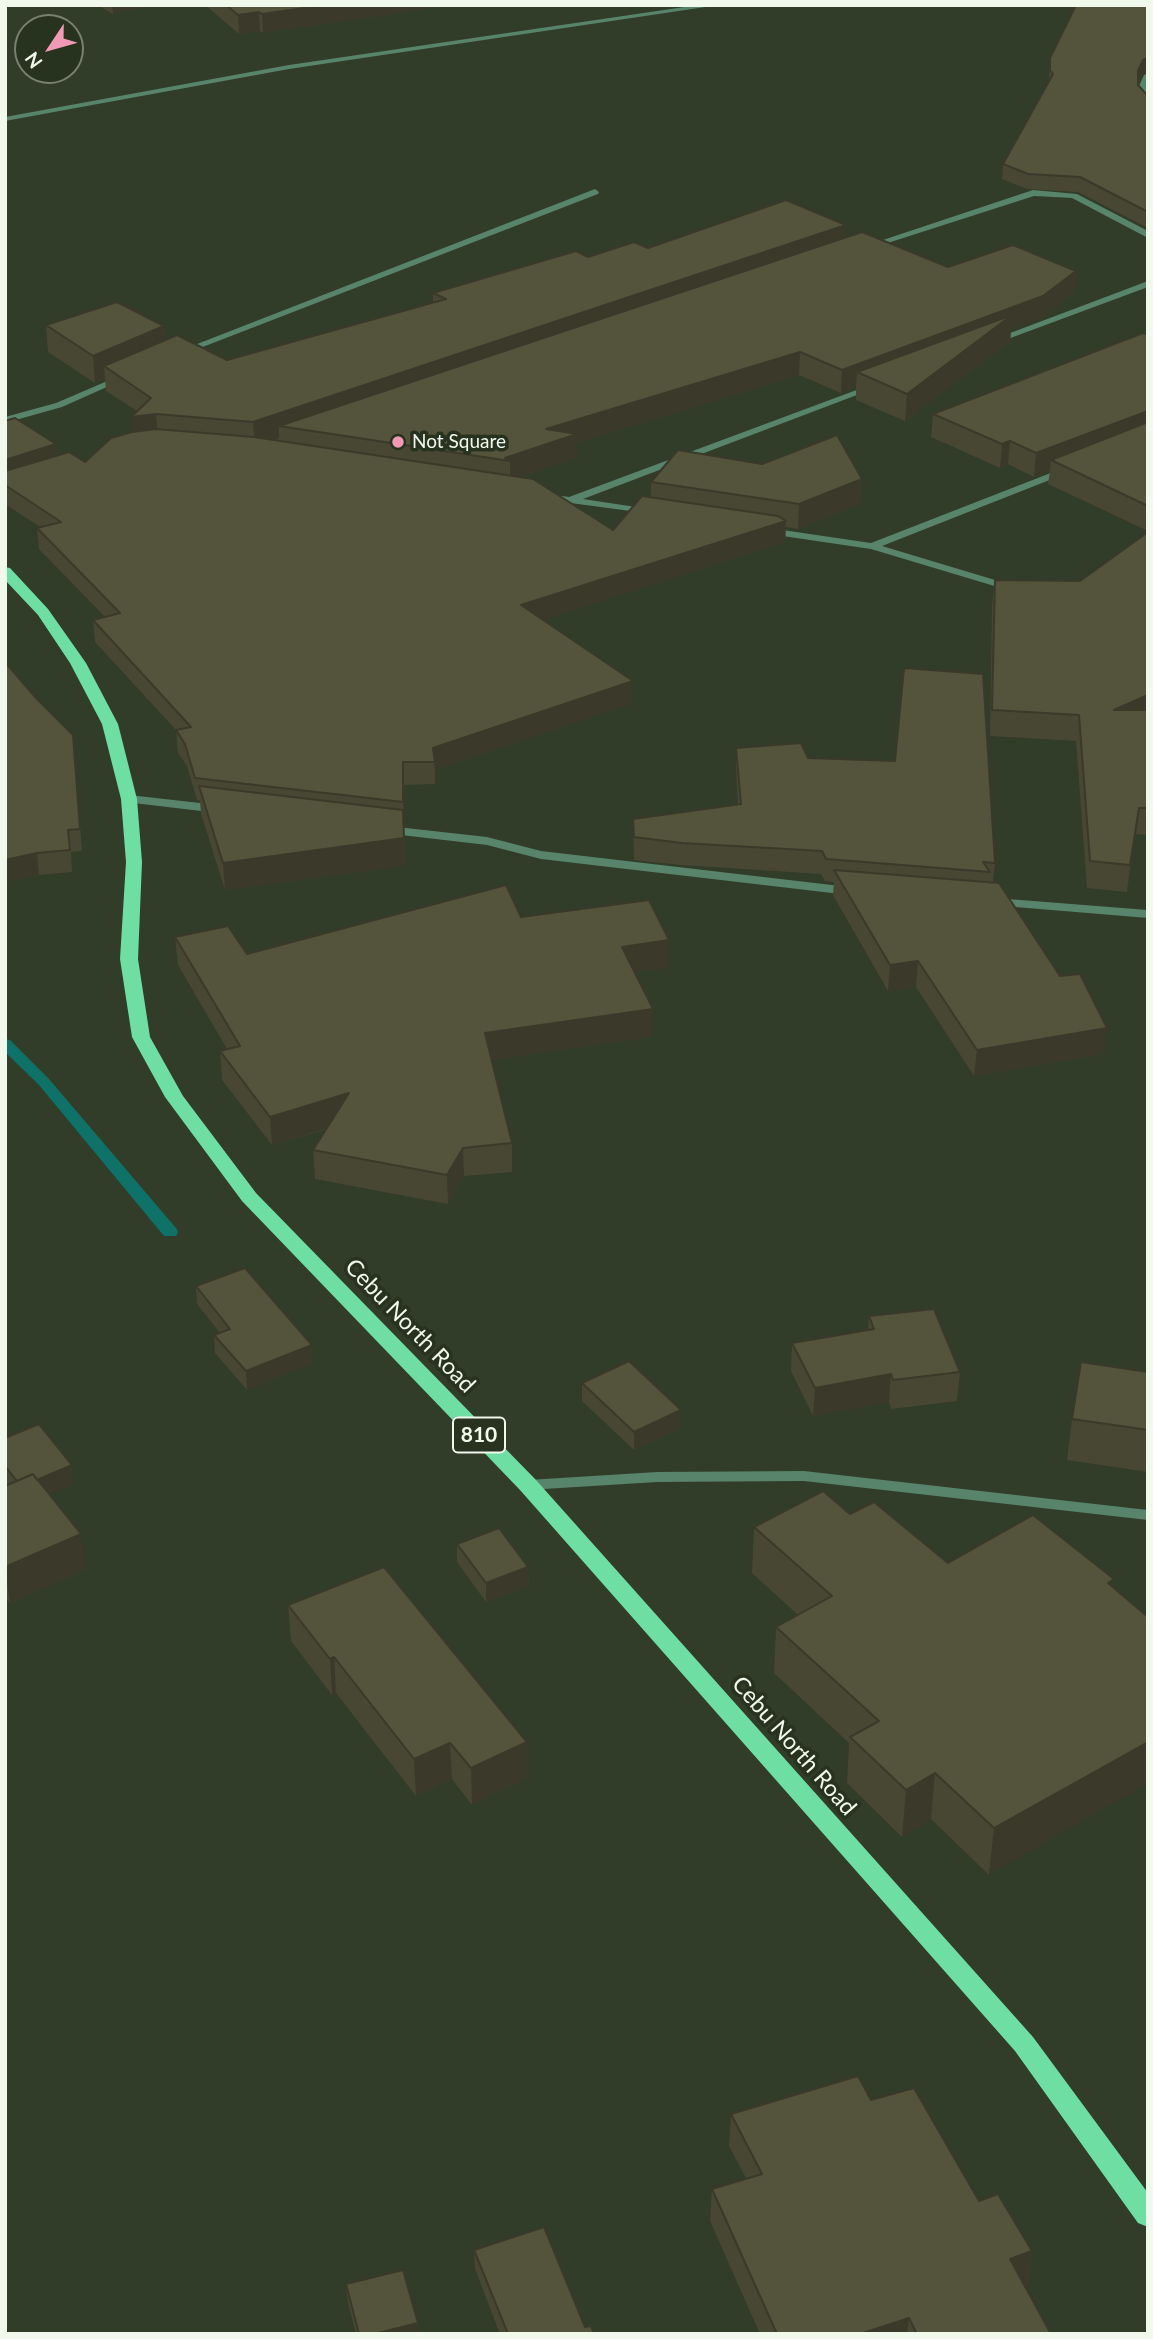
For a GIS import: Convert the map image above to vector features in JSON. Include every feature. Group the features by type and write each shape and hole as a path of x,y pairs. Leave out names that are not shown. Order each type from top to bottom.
{"highway":[{"name":"Cebu North Road","path":"5,571 43,612 78,663 110,724 129,799 134,862 129,959 141,1037 174,1097 249,1197 528,1485 1024,2044 1148,2215"}],"street":[{"path":"5,119 289,67 715,5"},
{"path":"1148,75 1143,86 1143,99 1148,107"},
{"path":"166,358 595,192"},
{"path":"852,251 1033,193 1074,196 1148,234"},
{"path":"981,346 1148,284"},
{"path":"5,421 59,405 132,373"},
{"path":"570,500 878,385"},
{"path":"872,547 1073,468"},
{"path":"542,496 666,515"},
{"path":"762,530 872,547 1017,590"},
{"path":"129,799 225,810"},
{"path":"377,828 487,841 555,856 866,892"},
{"path":"987,902 1148,914"},
{"path":"528,1485 657,1476 804,1476 1148,1516"}],"building":[{"path":"226,5 325,5 238,15"},
{"path":"1076,5 1148,5 1148,57 1143,60 1138,71 1138,85 1148,96 1148,212 1080,177 1028,174 1003,164 1053,74 1050,70 1050,58"},
{"path":"786,200 846,225 253,422 156,414 131,417 151,398 104,366 177,335 227,360 446,299 433,293 576,251 588,257 634,242 648,248"},
{"path":"862,232 948,267 1013,245 1076,271 1043,296 842,370 800,352 546,429 577,434 505,458 510,461 279,426"},
{"path":"117,302 164,326 93,356 46,325"},
{"path":"1012,315 907,394 857,372"},
{"path":"1143,333 1148,335 1148,411 1036,453 1010,441 1002,444 933,414"},
{"path":"15,418 56,444 5,460 5,421"},
{"path":"1148,422 1148,506 1051,460"},
{"path":"156,429 254,437 533,479 613,530 642,496 778,516 786,521 521,605 633,681 433,748 435,762 403,762 403,802 195,778 185,744 176,730 191,727 93,620 120,613 37,528 61,522 5,485 5,471 69,452 85,462 111,438"},
{"path":"837,435 862,479 799,504 651,482 678,450 762,464"},
{"path":"1148,532 1148,695 1114,710 1148,710 1148,808 1139,808 1130,865 1090,861 1079,715 992,710 995,580 1080,581"},
{"path":"5,662 73,735 80,829 68,830 70,850 5,860"},
{"path":"904,668 983,674 995,863 983,862 990,872 826,859 822,851 682,843 634,837 633,819 741,804 736,748 801,743 808,758 895,761"},
{"path":"199,786 403,810 404,838 223,863"},
{"path":"834,870 999,883 1060,976 1080,974 1107,1028 977,1050 918,961 890,965"},
{"path":"506,885 521,917 649,900 669,940 622,947 653,1009 485,1033 512,1143 463,1148 447,1175 313,1150 349,1093 270,1117 220,1051 240,1046 175,937 228,926 247,954"},
{"path":"245,1268 312,1345 246,1371 214,1335 230,1329 196,1286"},
{"path":"934,1309 960,1372 893,1380 891,1374 815,1388 792,1343 874,1329 869,1316"},
{"path":"629,1361 681,1410 634,1432 582,1383"},
{"path":"1081,1362 1148,1372 1148,1430 1072,1419"},
{"path":"39,1424 72,1465 37,1480 33,1474 17,1481 5,1466 5,1438"},
{"path":"33,1474 81,1534 5,1567 5,1486"},
{"path":"823,1491 850,1514 874,1502 948,1563 1033,1515 1114,1579 1108,1583 1148,1617 1148,1742 994,1828 935,1773 906,1790 850,1737 879,1721 776,1627 832,1596 754,1527"},
{"path":"499,1528 528,1567 486,1583 457,1544"},
{"path":"384,1567 527,1742 471,1768 450,1743 414,1759 334,1657 330,1659 288,1605"},
{"path":"858,2076 871,2100 914,2088 979,2201 998,2194 1032,2251 1010,2259 1051,2334 917,2334 909,2318 860,2334 777,2334 712,2189 762,2174 731,2114"},
{"path":"544,2227 585,2327 591,2326 594,2334 508,2334 474,2250"},
{"path":"403,2270 418,2323 374,2334 359,2334 346,2284"}],"waterway":[{"path":"5,1043 44,1082 170,1232"}],"place":[{"name":"Not Square","path":"398,442"}]}
